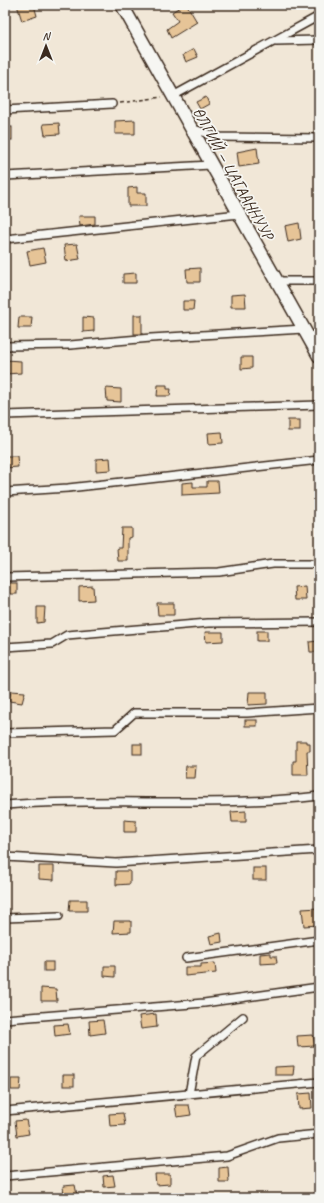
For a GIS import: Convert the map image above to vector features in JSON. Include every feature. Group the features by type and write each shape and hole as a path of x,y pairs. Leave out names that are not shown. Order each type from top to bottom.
{"highway":[{"name":"ӨЛГИЙ — ЦАГААННУУР","path":"122,5 304,329 315,340 319,356"}],"street":[{"path":"173,96 319,16"},
{"path":"274,41 319,40"},
{"path":"5,110 112,104"},
{"path":"191,128 218,137 319,138"},
{"path":"5,176 211,165"},
{"path":"5,239 239,214"},
{"path":"277,281 319,281"},
{"path":"5,346 70,345 151,338 304,329"},
{"path":"5,415 319,405"},
{"path":"5,492 68,488 319,460"},
{"path":"5,577 219,572 273,564 319,564"},
{"path":"5,647 52,644 67,635 200,624 319,622"},
{"path":"5,733 115,730 134,713 247,713 319,708"},
{"path":"5,805 38,802 176,804 297,799 319,796"},
{"path":"5,857 116,864 319,850"},
{"path":"5,918 59,916"},
{"path":"186,958 319,940"},
{"path":"5,1019 204,1003 319,987"},
{"path":"189,1094 196,1056 243,1017"},
{"path":"5,1111 319,1082"},
{"path":"5,1176 227,1156 278,1138 319,1134"}],"path":[{"path":"112,104 173,96"}],"building":[{"path":"17,5 34,5 37,16 22,21"},
{"path":"183,5 187,5 197,22 171,38 167,29 178,21 172,12"},
{"path":"194,49 198,57 186,62 183,55"},
{"path":"206,97 209,104 200,109 196,102"},
{"path":"135,120 135,134 115,134 115,121"},
{"path":"59,123 60,134 45,135 43,124"},
{"path":"5,127 12,127 12,140 5,140"},
{"path":"257,148 259,164 239,167 237,152"},
{"path":"137,187 137,193 146,193 146,206 128,206 128,188"},
{"path":"79,216 95,216 95,224 80,226"},
{"path":"299,223 301,239 288,242 285,226"},
{"path":"77,244 80,259 66,261 64,245"},
{"path":"43,248 46,262 30,265 27,251"},
{"path":"200,268 200,282 187,282 186,269"},
{"path":"136,273 136,283 123,283 123,274"},
{"path":"245,294 246,307 231,307 231,295"},
{"path":"183,301 194,301 193,310 183,310"},
{"path":"134,315 142,315 142,334 134,334"},
{"path":"19,317 32,317 31,328 18,328"},
{"path":"83,317 94,318 94,331 83,332"},
{"path":"241,357 252,357 252,368 241,369"},
{"path":"5,360 21,361 21,373 5,374"},
{"path":"158,385 167,385 167,389 171,389 170,396 157,396"},
{"path":"106,388 121,389 121,402 107,401"},
{"path":"288,420 300,420 300,431 288,431"},
{"path":"222,432 223,443 209,444 208,433"},
{"path":"5,456 17,456 18,467 5,468"},
{"path":"110,458 111,470 96,471 96,459"},
{"path":"207,481 218,481 219,493 182,495 182,483 193,482 193,487 207,487"},
{"path":"122,528 132,528 132,537 128,538 128,561 118,561 117,548 121,548"},
{"path":"5,583 17,583 17,594 5,594"},
{"path":"93,586 94,600 79,601 79,587"},
{"path":"305,586 306,600 295,600 294,587"},
{"path":"157,603 174,603 174,615 158,615"},
{"path":"37,607 45,607 44,622 37,623"},
{"path":"257,631 267,631 267,641 257,641"},
{"path":"205,632 223,632 223,641 206,642"},
{"path":"319,641 319,652 310,652 309,642"},
{"path":"11,691 25,692 22,703 9,701"},
{"path":"249,692 267,692 267,704 248,705"},
{"path":"245,720 257,720 257,726 245,726"},
{"path":"296,741 306,741 306,743 310,743 310,751 307,751 308,775 293,775 293,761 296,761"},
{"path":"133,744 142,744 142,754 133,754"},
{"path":"186,766 196,766 195,778 185,778"},
{"path":"246,811 246,822 232,822 231,812"},
{"path":"124,820 136,821 136,832 124,832"},
{"path":"39,866 54,866 54,880 39,879"},
{"path":"253,868 266,868 266,880 253,880"},
{"path":"116,871 130,871 130,884 116,885"},
{"path":"70,900 87,900 87,911 69,911"},
{"path":"319,908 319,925 304,926 302,909"},
{"path":"114,921 131,921 131,932 113,933"},
{"path":"221,933 222,942 211,944 209,936"},
{"path":"271,953 271,956 276,956 277,963 260,964 260,954"},
{"path":"44,962 53,962 53,971 44,971"},
{"path":"215,963 216,973 185,976 185,967 201,967 201,964"},
{"path":"104,966 115,966 115,977 104,976"},
{"path":"41,988 56,989 57,1001 41,1001"},
{"path":"156,1014 157,1027 141,1029 139,1016"},
{"path":"103,1020 105,1033 90,1035 89,1021"},
{"path":"68,1024 70,1034 55,1036 54,1025"},
{"path":"313,1035 315,1046 298,1047 297,1036"},
{"path":"294,1066 293,1075 275,1075 275,1067"},
{"path":"63,1075 74,1075 74,1086 63,1086"},
{"path":"11,1079 21,1079 20,1090 11,1090"},
{"path":"311,1093 312,1108 299,1109 298,1094"},
{"path":"175,1105 189,1105 191,1115 177,1117"},
{"path":"123,1113 125,1125 110,1126 109,1114"},
{"path":"26,1120 29,1134 17,1136 15,1121"},
{"path":"228,1167 229,1182 219,1182 219,1168"},
{"path":"155,1174 170,1174 170,1184 156,1185"},
{"path":"113,1175 115,1186 104,1187 103,1176"},
{"path":"75,1185 77,1195 64,1197 63,1186"}]}
